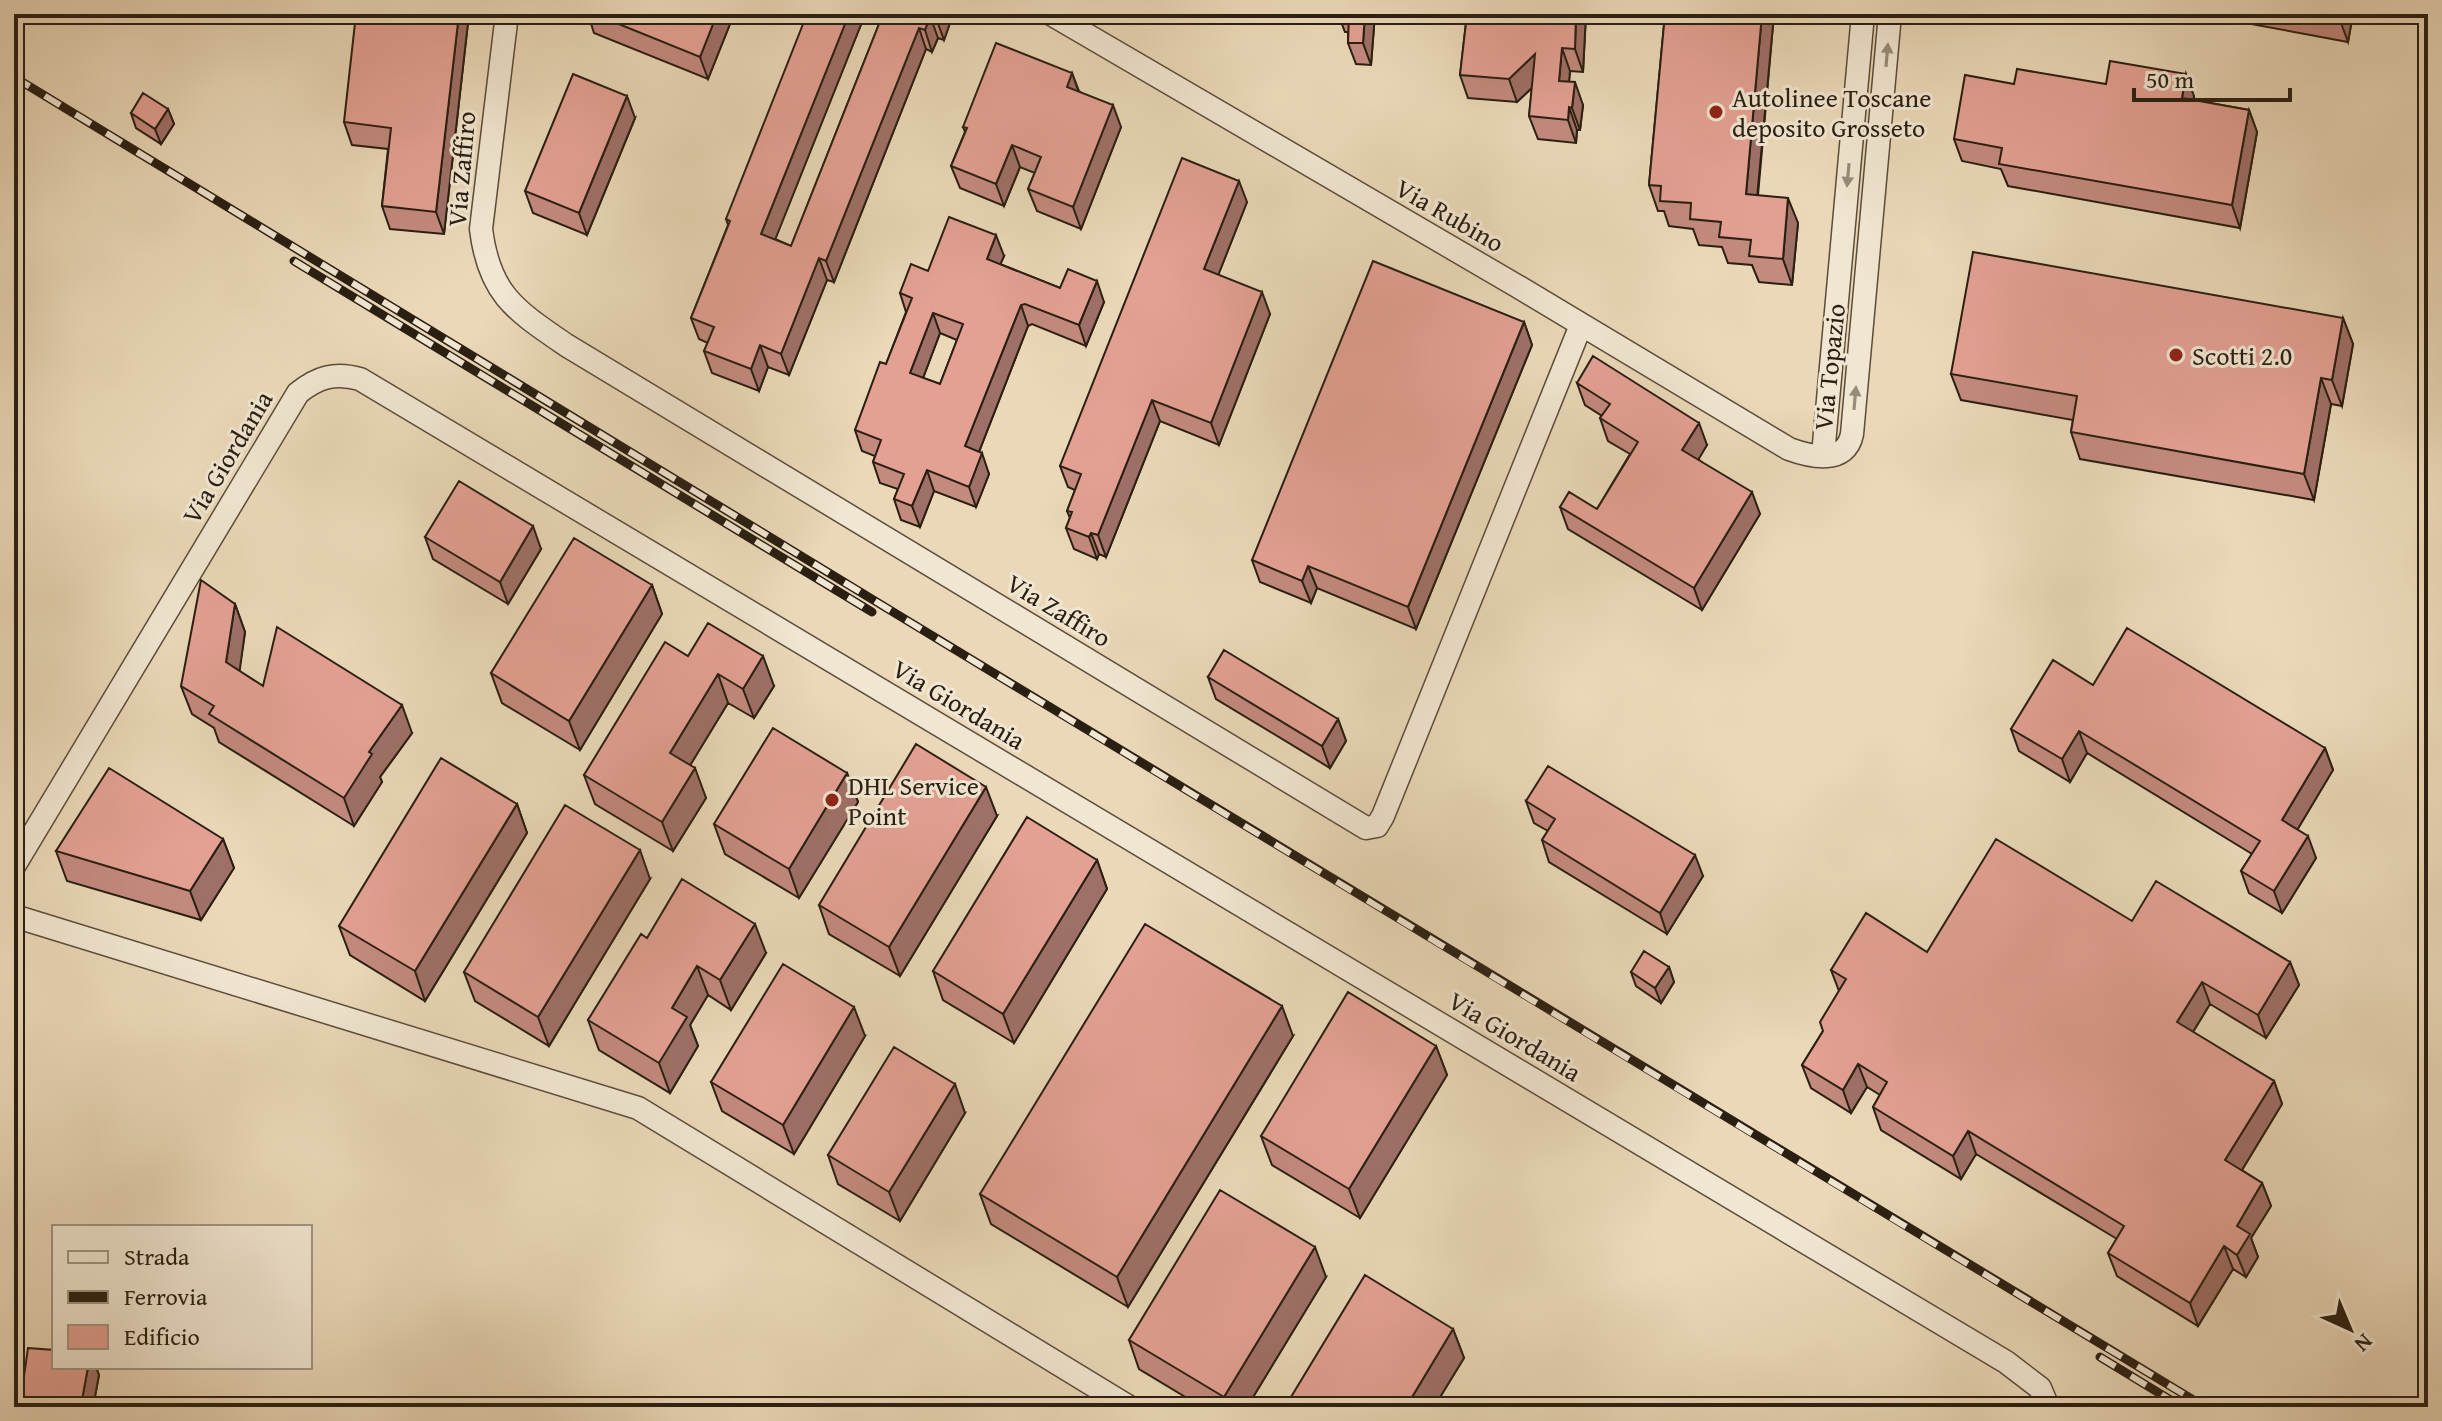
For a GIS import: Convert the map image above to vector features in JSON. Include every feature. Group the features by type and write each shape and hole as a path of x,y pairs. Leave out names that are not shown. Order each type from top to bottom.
{"street":[{"name":"Via Zaffiro","path":"507,14 481,229 485,258 493,280 524,317 1366,828 1377,826 1383,816 1581,325"},
{"name":"Via Rubino","path":"1051,14 1789,449 1803,454 1823,455"},
{"name":"Via Topazio","path":"1863,14 1823,455 1835,456 1841,454 1851,440 1890,14"},
{"name":"Via Giordania","path":"14,866 298,393 326,376 351,376 2006,1362 2040,1388 2048,1407"},
{"path":"14,916 638,1108 1129,1407"}],"building":[{"path":"356,14 459,14 436,212 382,206 391,128 344,122"},
{"path":"594,14 717,14 700,57"},
{"path":"807,14 849,14 761,234 791,246 883,14 937,14 936,18 930,16 925,30 919,28 826,261 819,258 781,354 760,345 751,369 704,351 714,327 691,318 730,221 726,219"},
{"path":"1349,14 1365,14 1363,43 1348,43"},
{"path":"1467,14 1576,14 1575,49 1562,48 1559,81 1575,82 1568,120 1529,116 1535,54 1509,79 1460,75"},
{"name":"Autolinee Toscane deposito Grosseto","path":"1665,14 1762,14 1746,194 1788,198 1783,259 1749,256 1751,240 1719,237 1721,222 1690,219 1691,203 1660,201 1661,186 1649,185"},
{"path":"2310,14 2341,14 2340,20"},
{"path":"996,43 1072,73 1067,87 1113,105 1073,207 1028,189 1041,157 1012,145 996,184 951,166"},
{"path":"2110,61 2186,74 2182,98 2249,110 2232,205 1999,164 2002,148 1954,139 1965,75 2014,84 2017,69 2106,84"},
{"path":"573,74 627,96 579,213 525,191"},
{"path":"143,93 168,109 155,129 131,113"},
{"path":"1182,158 1239,181 1204,269 1262,292 1211,423 1152,400 1098,535 1091,533 1089,537 1066,528 1072,512 1067,511 1081,474 1060,466"},
{"path":"949,217 996,235 987,259 1060,288 1068,269 1097,281 1079,325 1021,305 965,446 982,453 969,487 927,470 912,506 894,499 904,474 873,462 881,440 855,430 880,362 886,364 912,298 900,293 911,264 928,271","holes":["933,313 963,324 940,384 910,373"]},
{"path":"1973,252 2343,318 2332,380 2321,378 2304,474 2071,432 2077,396 1951,374"},
{"path":"1373,261 1524,322 1408,607 1308,566 1302,581 1252,560"},
{"path":"1593,356 1699,423 1682,450 1752,492 1694,588 1560,507 1569,492 1597,509 1638,442 1600,418 1610,404 1577,383"},
{"path":"459,481 533,526 500,582 425,537"},
{"path":"574,538 652,585 569,721 491,673"},
{"path":"201,580 235,604 226,662 263,686 277,627 402,705 369,752 372,754 344,798 209,714 214,706 181,686"},
{"path":"708,623 763,656 743,689 718,674 670,753 695,768 662,822 584,775 665,642 688,656"},
{"path":"2127,628 2325,748 2282,820 2308,836 2274,891 2241,871 2260,841 2079,731 2062,759 2011,729 2053,660 2093,685"},
{"path":"1224,650 1338,719 1322,746 1208,677"},
{"path":"773,728 847,773 789,869 714,824"},
{"path":"916,744 986,787 889,947 819,905"},
{"path":"441,758 517,804 415,971 339,926"},
{"path":"1548,766 1695,855 1660,913 1542,840 1555,819 1526,801"},
{"path":"109,768 223,839 190,891 56,851"},
{"path":"565,805 640,850 538,1017 464,972"},
{"path":"1027,817 1097,860 1003,1014 933,971"},
{"path":"1996,839 2132,921 2156,881 2290,962 2258,1015 2202,982 2177,1022 2274,1081 2225,1160 2262,1183 2237,1226 2250,1234 2237,1255 2224,1246 2190,1303 2108,1253 2124,1226 1968,1131 1953,1156 1873,1107 1887,1082 1858,1064 1843,1090 1802,1065 1823,1031 1820,1022 1846,979 1831,970 1866,913 1927,952"},
{"path":"682,879 755,924 720,980 697,966 672,1008 687,1017 659,1063 588,1020 641,934 647,938"},
{"path":"1145,924 1282,1006 1117,1277 980,1194"},
{"path":"1644,951 1669,967 1655,988 1631,972"},
{"path":"783,964 854,1007 783,1125 711,1082"},
{"path":"1348,992 1436,1046 1349,1189 1261,1136"},
{"path":"894,1047 955,1084 889,1192 828,1155"},
{"path":"1220,1190 1315,1247 1224,1397 1129,1340"},
{"path":"1365,1275 1453,1329 1406,1407 1304,1407 1291,1397"},
{"path":"28,1348 52,1350 52,1369 88,1369 82,1400 21,1397"}],"railway":[{"path":"14,77 2205,1407"},
{"path":"294,261 872,612"},
{"path":"2100,1357 2182,1407"}],"place":[{"name":"Autolinee Toscane deposito Grosseto","path":"1716,112"},
{"name":"Scotti 2.0","path":"2176,355"},
{"name":"DHL Service Point","path":"832,800"}]}
